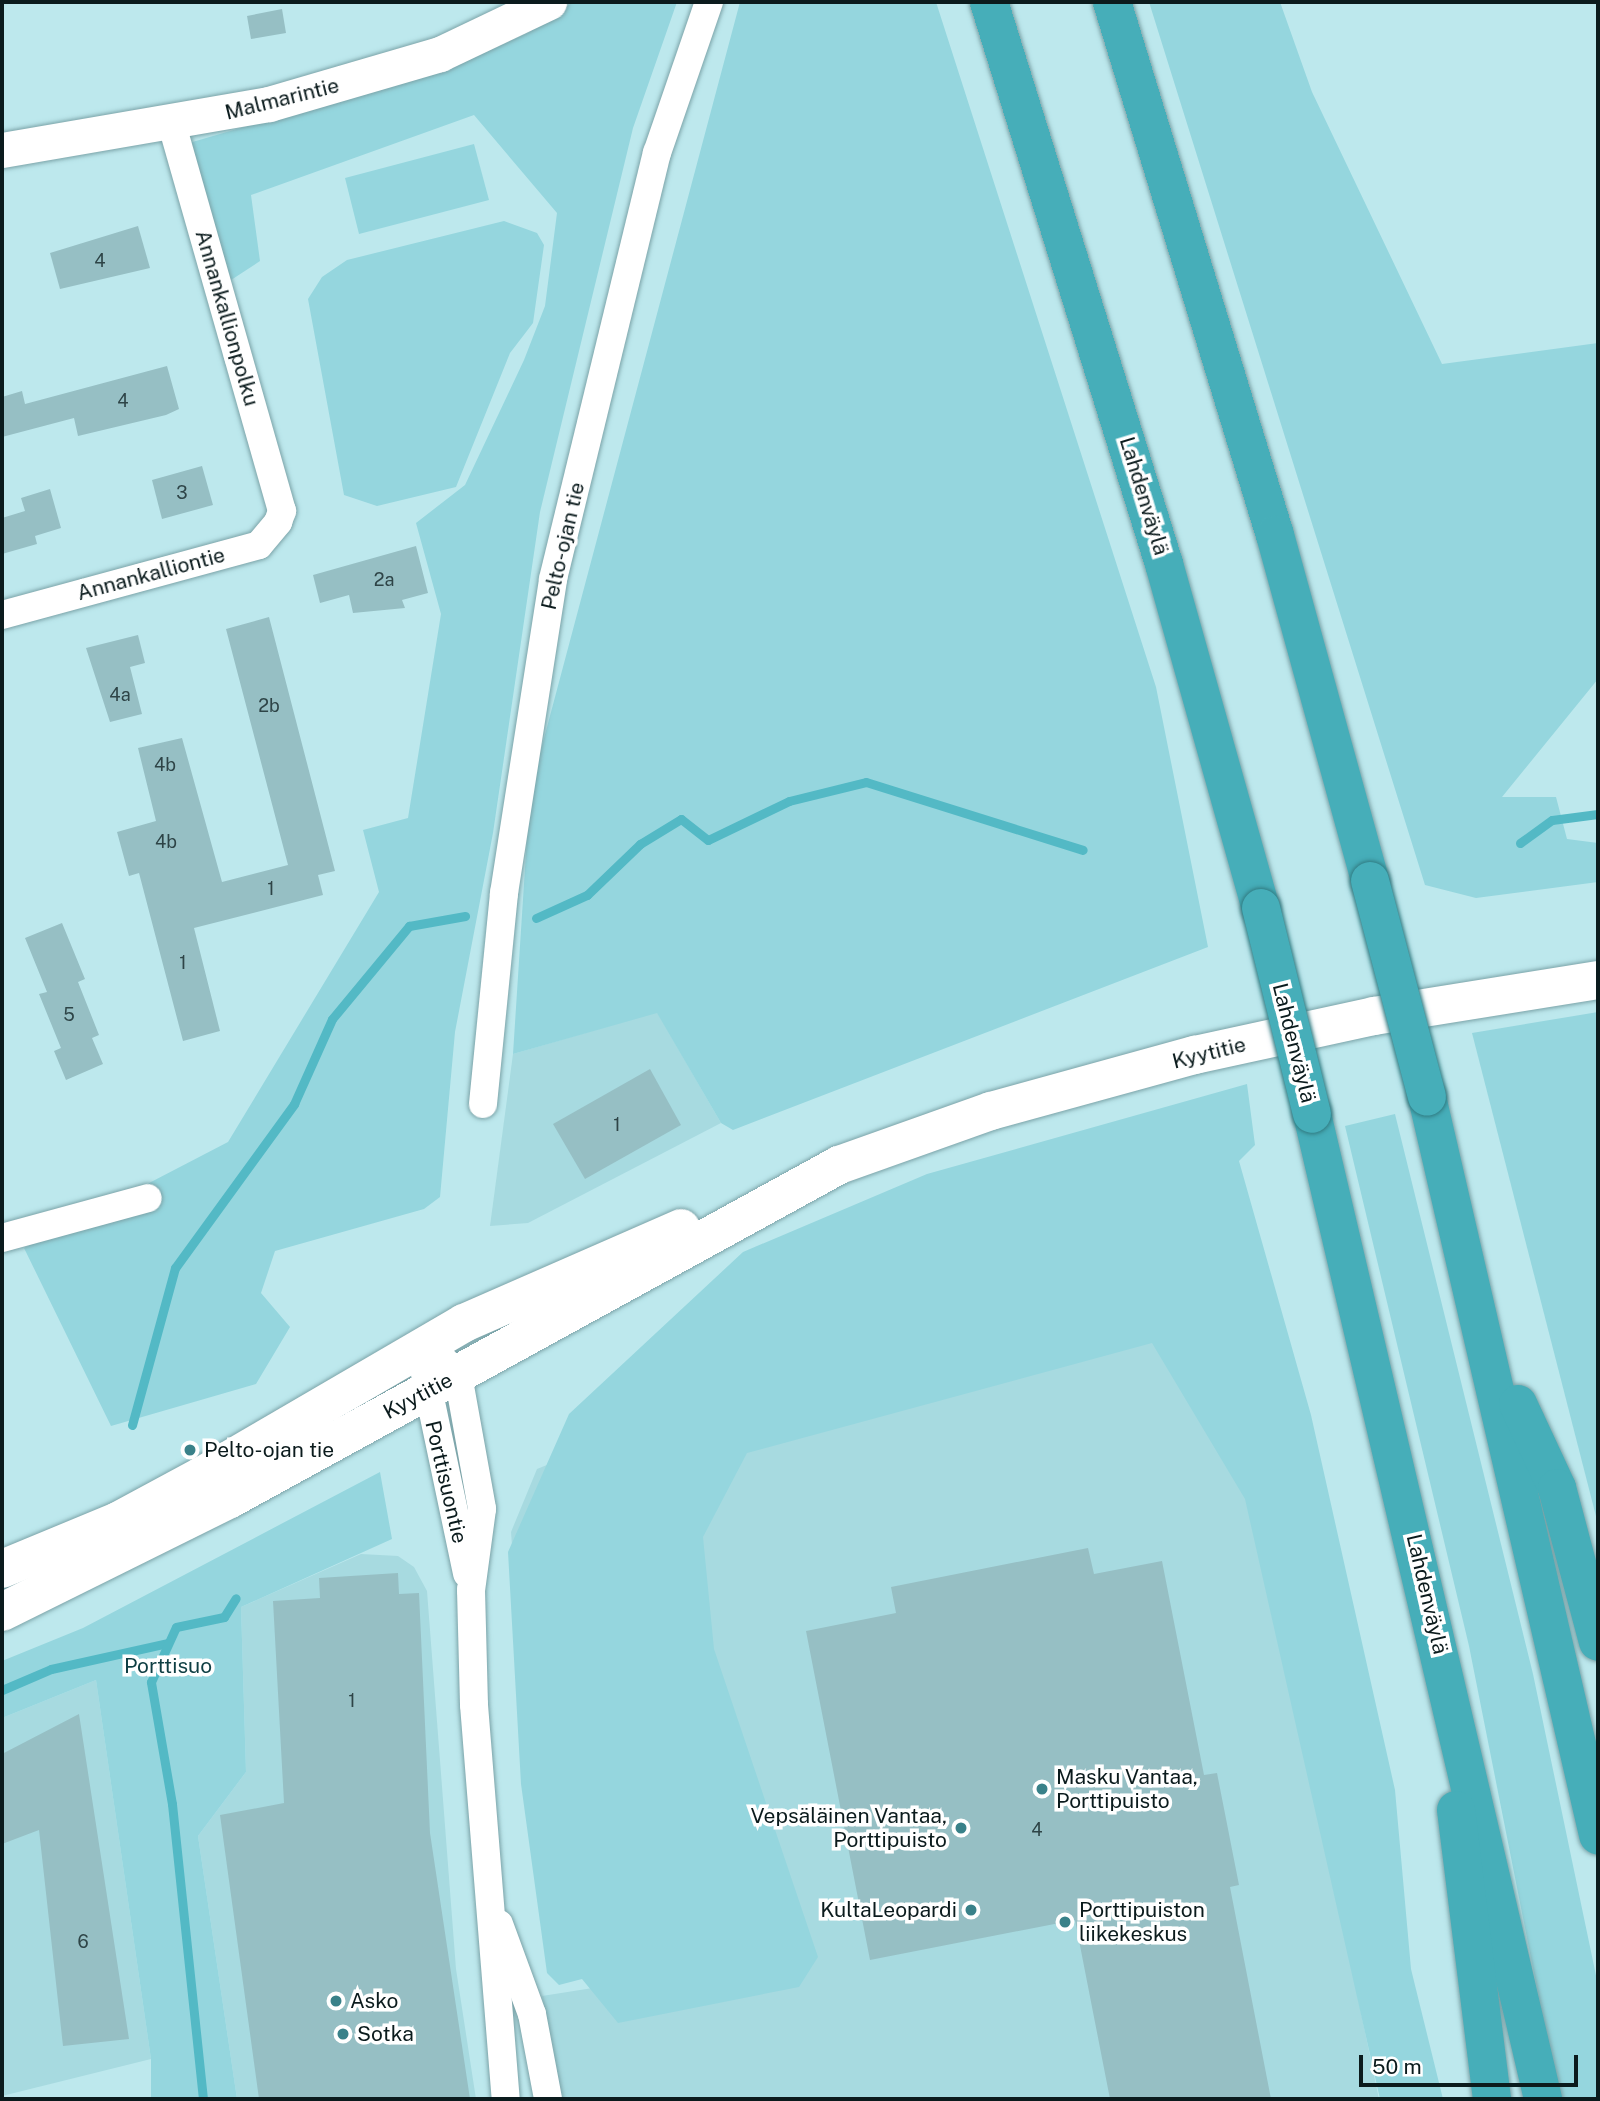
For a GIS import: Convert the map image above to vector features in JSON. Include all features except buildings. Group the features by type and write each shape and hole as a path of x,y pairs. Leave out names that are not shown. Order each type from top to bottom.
{"highway":[{"name":"Lahdenväylä","path":"989,2 1102,355 1261,908 1443,1662 1542,2099"},
{"path":"1112,2 1271,522 1370,881 1487,1339 1598,1835"},
{"path":"1487,1339 1557,1488 1598,1643"},
{"path":"1443,1662 1461,1870 1492,2099"}],"main road":[{"name":"Kyytitie","path":"2,1569 154,1501 427,1343 610,1256 830,1169 991,1111 1195,1055 1374,1016 1598,979"},
{"name":"Kyytitie","path":"2,1612 230,1499 830,1169"}],"street":[{"name":"Malmarintie","path":"2,150 172,125 440,54 549,2"},
{"name":"Pelto-ojan tie","path":"483,1104 504,893 553,579 657,153 709,2"},
{"name":"Annankallionpolku","path":"172,125 282,511"},
{"name":"Annankalliontie","path":"2,615 259,545 276,530 282,511"},
{"path":"2,1238 148,1198"},
{"path":"427,1343 458,1375"},
{"name":"Porttisuontie","path":"427,1343 424,1393 471,1590 506,2099"},
{"name":"Porttisuontie","path":"458,1375 482,1509 471,1590"},
{"name":"Porttisuontie","path":"492,1904 532,2014 548,2099"}],"shaded area":[{"path":"657,1012 721,1123 528,1223 490,1226 513,1054"},
{"path":"1165,1214 1250,1480 1379,2099 562,2099 542,1996 771,1960 523,1696 511,1532 537,1469"},
{"path":"361,1554 398,1556 414,1567 427,1591 456,1969 476,2099 237,2099 198,1836 246,1772 241,1607"},
{"path":"96,1680 151,2059 2,2096 2,1718"}],"green space":[{"path":"573,2 677,2 633,128 540,512 493,833 455,1032 440,1197 424,1209 275,1251 261,1293 290,1327 256,1384 111,1426 24,1248 228,1142 379,892 363,830 408,818 441,614 416,523 465,485 524,360 545,306 557,213 474,115 251,195 260,261 228,282 189,143 460,64 528,33"},
{"path":"740,2 936,2 1156,687 1208,947 733,1130 721,1123 657,1013 513,1054 530,791"},
{"path":"1149,2 1280,2 1312,92 1442,364 1598,343 1598,679 1502,797 1556,797 1567,839 1598,843 1598,882 1476,898 1425,885"},
{"path":"474,144 489,200 359,234 345,178"},
{"path":"504,221 537,233 544,245 533,323 510,353 456,487 377,506 344,495 308,299 322,277 347,260"},
{"path":"1598,1012 1598,1524 1472,1033"},
{"path":"1247,1084 1255,1145 1239,1161 1311,1415 1395,1790 1411,1969 1443,2099 1380,2099 1245,1499 1152,1343 747,1453 703,1537 714,1649 818,1957 799,1987 618,2023 582,1979 559,1985 547,1973 521,1784 508,1552 569,1414 743,1252 927,1174"},
{"path":"1395,1114 1533,1674 1598,1985 1598,2099 1559,2099 1469,1646 1345,1126"},
{"name":"Porttisuo","path":"380,1472 392,1539 241,1607 246,1772 198,1836 237,2099 151,2099 151,2059 96,1680 2,1718 2,1661 83,1628"}],"waterway":[{"path":"536,918 587,895 640,844 681,819 708,840 789,801 866,782 1083,850"},
{"path":"1520,843 1552,820 1598,814"},
{"path":"132,1425 175,1268 294,1104 332,1019 409,926 465,916"},
{"path":"203,2099 172,1804 151,1682 176,1627 224,1617 236,1598"},
{"path":"2,1690 51,1669 167,1643"}],"place":[{"name":"Pelto-ojan tie","path":"190,1450"},
{"name":"Masku Vantaa, Porttipuisto","path":"1042,1789"},
{"name":"Vepsäläinen Vantaa, Porttipuisto","path":"961,1828"},
{"name":"KultaLeopardi","path":"971,1910"},
{"name":"Porttipuiston liikekeskus","path":"1065,1922"},
{"name":"Asko","path":"336,2001"},
{"name":"Sotka","path":"343,2034"}]}
